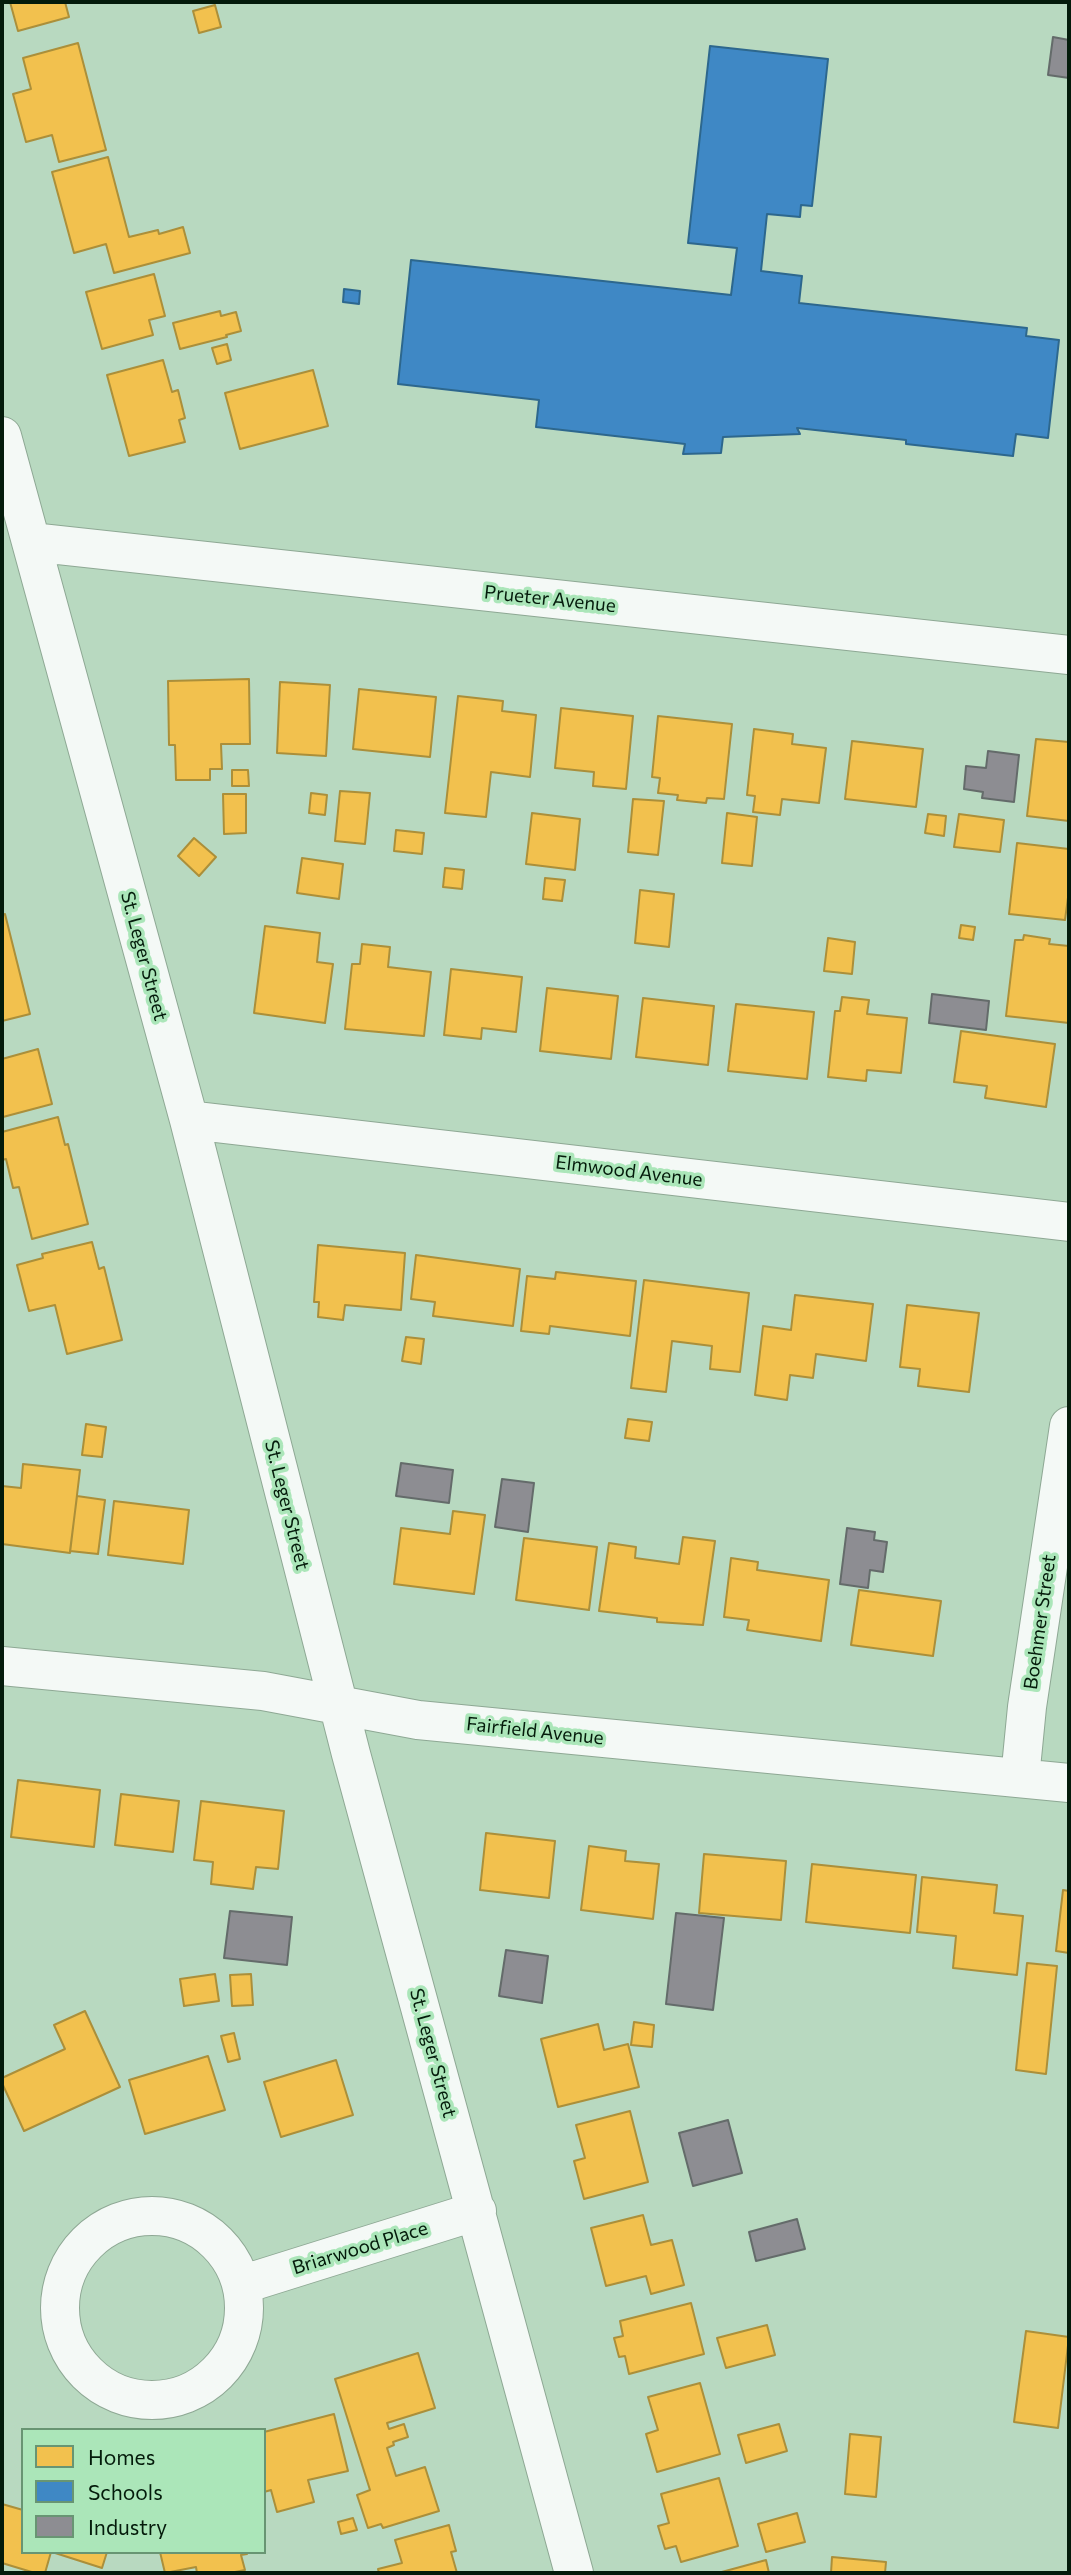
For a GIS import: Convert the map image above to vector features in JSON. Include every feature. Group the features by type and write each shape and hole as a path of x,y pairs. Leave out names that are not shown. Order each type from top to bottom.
{"street":[{"name":"St. Leger Street","path":"2,436 189,1120 338,1706 574,2573"},
{"name":"Prueter Avenue","path":"31,542 1069,655"},
{"name":"Elmwood Avenue","path":"189,1120 1069,1222"},
{"name":"Boehmer Street","path":"1020,1778 1027,1707 1069,1426"},
{"name":"Fairfield Avenue","path":"2,1666 263,1691 418,1720 1069,1783"},
{"name":"Briarwood Place","path":"244,2284 477,2211"},
{"path":"129,2217 178,2217 220,2242 244,2284 243,2333 219,2375 176,2399 127,2399 85,2374 61,2332 62,2283 80,2251 86,2241 129,2217"}],"building: Homes":[{"path":"10,2 65,2 69,17 18,31"},
{"path":"215,5 221,27 199,33 193,11"},
{"path":"78,43 106,150 59,162 52,135 26,142 13,94 31,89 23,58"},
{"path":"108,157 129,237 158,230 159,234 183,227 190,253 114,273 106,244 74,253 52,172"},
{"path":"154,274 165,316 149,320 153,335 102,349 86,292"},
{"path":"220,311 221,316 236,312 241,331 180,349 173,323"},
{"path":"227,344 231,360 217,364 212,348"},
{"path":"163,360 172,392 178,390 185,418 179,420 185,442 129,456 107,375"},
{"path":"313,370 328,426 240,449 225,393"},
{"path":"249,679 250,744 221,744 222,769 210,769 210,780 176,780 175,745 169,745 168,681"},
{"path":"280,682 330,685 326,756 277,753"},
{"path":"359,689 436,697 430,757 353,749"},
{"path":"458,696 503,701 502,711 536,715 530,777 491,772 486,817 445,813"},
{"path":"561,708 633,716 626,789 593,786 594,772 555,768"},
{"path":"658,716 732,724 724,799 707,798 706,803 677,800 678,795 658,793 660,778 652,777"},
{"path":"754,729 793,734 792,744 826,748 819,803 782,799 780,815 753,812 755,796 747,795"},
{"path":"1036,739 1069,742 1069,821 1027,816"},
{"path":"852,741 923,749 916,807 845,799"},
{"path":"232,770 248,770 249,786 232,786"},
{"path":"340,791 370,793 365,844 335,841"},
{"path":"311,793 327,795 325,815 309,813"},
{"path":"223,794 246,794 246,833 224,834"},
{"path":"633,799 664,801 658,855 628,852"},
{"path":"532,813 580,819 575,870 526,864"},
{"path":"727,813 757,817 752,866 722,863"},
{"path":"928,814 946,816 944,836 925,833"},
{"path":"959,814 1004,820 1000,852 954,847"},
{"path":"396,830 424,833 422,854 394,851"},
{"path":"194,838 216,857 199,876 178,856"},
{"path":"1017,843 1069,849 1069,890 1065,920 1009,914"},
{"path":"302,858 343,864 339,899 297,893"},
{"path":"445,868 464,870 462,889 443,887"},
{"path":"545,878 565,880 562,901 543,899"},
{"path":"640,890 674,894 669,947 635,943"},
{"path":"5,914 30,1014 2,1021 2,915"},
{"path":"961,925 975,927 973,940 959,938"},
{"path":"265,926 320,933 317,962 333,964 325,1023 254,1013"},
{"path":"1024,935 1050,939 1049,944 1069,946 1069,1023 1006,1016 1015,940 1023,940"},
{"path":"828,938 855,942 852,974 824,971"},
{"path":"362,944 390,947 388,967 431,972 424,1036 345,1029 352,964 360,964"},
{"path":"451,969 522,977 516,1032 482,1028 481,1039 444,1035"},
{"path":"547,988 618,996 611,1059 540,1051"},
{"path":"842,997 869,1000 867,1014 907,1018 901,1073 867,1070 866,1081 828,1077 835,1011 840,1011"},
{"path":"643,998 714,1006 708,1065 636,1057"},
{"path":"736,1004 814,1012 807,1079 728,1071"},
{"path":"961,1031 1055,1044 1046,1107 985,1098 987,1086 954,1082"},
{"path":"38,1049 52,1104 3,1117 2,1059"},
{"path":"58,1117 65,1145 68,1144 88,1224 32,1239 19,1187 13,1188 6,1159 2,1160 2,1132"},
{"path":"92,1242 99,1269 104,1267 122,1340 67,1354 55,1305 29,1311 17,1265 43,1258 42,1254"},
{"path":"318,1245 405,1253 401,1310 345,1305 343,1320 318,1317 319,1302 314,1302"},
{"path":"416,1255 520,1269 513,1326 433,1316 435,1302 411,1299"},
{"path":"556,1272 636,1281 630,1336 550,1326 549,1334 521,1331 527,1276 555,1279"},
{"path":"644,1280 749,1293 740,1372 710,1369 712,1346 672,1341 666,1392 631,1388"},
{"path":"795,1295 873,1304 866,1361 816,1354 813,1378 790,1375 787,1400 755,1395 763,1326 791,1330"},
{"path":"907,1305 979,1313 969,1392 918,1386 920,1369 900,1367"},
{"path":"406,1337 424,1339 421,1364 402,1361"},
{"path":"628,1419 652,1422 649,1441 625,1438"},
{"path":"86,1424 106,1427 102,1457 82,1455"},
{"path":"23,1464 80,1470 70,1553 2,1544 2,1486 21,1488"},
{"path":"77,1496 105,1500 98,1554 70,1551"},
{"path":"114,1501 189,1510 183,1564 108,1555"},
{"path":"453,1511 485,1515 474,1594 394,1584 401,1528 450,1534"},
{"path":"683,1537 715,1541 703,1625 657,1622 657,1618 599,1611 609,1543 636,1547 635,1558 679,1564"},
{"path":"524,1538 597,1547 589,1610 516,1600"},
{"path":"731,1558 758,1562 757,1570 829,1580 821,1641 747,1630 749,1620 724,1617"},
{"path":"859,1590 941,1601 933,1656 851,1645"},
{"path":"18,1780 100,1790 94,1847 11,1837"},
{"path":"121,1794 179,1801 173,1852 115,1845"},
{"path":"201,1801 284,1811 278,1869 256,1867 253,1889 211,1884 213,1862 194,1860"},
{"path":"486,1833 555,1841 549,1898 480,1890"},
{"path":"589,1846 626,1851 625,1861 659,1864 653,1919 581,1910"},
{"path":"704,1854 786,1861 781,1920 699,1913"},
{"path":"812,1864 916,1875 910,1933 806,1922"},
{"path":"922,1877 997,1885 994,1913 1023,1916 1017,1975 953,1968 956,1936 917,1932"},
{"path":"1063,1890 1069,1891 1069,1953 1056,1951"},
{"path":"1027,1963 1057,1966 1046,2074 1016,2070"},
{"path":"215,1974 219,2001 184,2006 180,1979"},
{"path":"251,1974 253,2005 232,2006 230,1975"},
{"path":"85,2011 120,2087 24,2131 2,2078 65,2049 54,2025"},
{"path":"634,2022 654,2025 652,2047 631,2045"},
{"path":"598,2024 604,2050 628,2044 639,2087 558,2107 541,2039"},
{"path":"234,2033 240,2059 228,2062 221,2036"},
{"path":"208,2056 225,2110 145,2134 129,2080"},
{"path":"336,2060 353,2115 281,2137 264,2082"},
{"path":"630,2111 648,2182 584,2199 574,2161 585,2158 576,2125"},
{"path":"643,2215 651,2245 672,2240 684,2285 651,2294 646,2276 606,2286 591,2228"},
{"path":"691,2303 704,2354 629,2374 625,2356 619,2357 614,2338 623,2336 620,2321"},
{"path":"767,2325 775,2355 726,2368 717,2338"},
{"path":"1026,2331 1069,2337 1058,2428 1014,2422"},
{"path":"418,2353 435,2408 387,2423 389,2429 404,2424 408,2437 393,2442 394,2445 387,2448 396,2476 425,2467 439,2511 383,2528 381,2524 368,2528 357,2495 370,2490 335,2379"},
{"path":"700,2383 720,2454 657,2472 646,2434 658,2430 648,2397"},
{"path":"334,2414 348,2471 308,2480 314,2502 277,2512 271,2490 266,2491 266,2431"},
{"path":"779,2424 787,2451 746,2463 738,2435"},
{"path":"850,2434 881,2437 876,2497 845,2494"},
{"path":"719,2478 738,2546 681,2562 676,2546 665,2549 658,2526 669,2523 661,2494"},
{"path":"2,2504 21,2509 21,2554 50,2554 45,2573 35,2573 2,2563"},
{"path":"797,2513 805,2542 766,2552 758,2524"},
{"path":"353,2518 357,2530 341,2534 338,2522"},
{"path":"449,2525 456,2551 451,2552 457,2573 379,2573 378,2569 402,2563 395,2540"},
{"path":"58,2554 106,2554 102,2568"},
{"path":"160,2554 247,2554 241,2555 245,2570 197,2573 196,2567 165,2573"},
{"path":"832,2557 886,2562 885,2573 831,2573"},
{"path":"766,2560 769,2573 718,2573"}],"building: Schools":[{"path":"710,46 828,59 812,206 801,205 800,217 767,214 761,271 802,276 799,303 1027,328 1026,336 1059,340 1048,438 1016,434 1013,456 906,444 906,440 797,428 800,434 723,437 721,453 683,454 685,444 536,427 539,400 398,384 411,260 731,295 737,248 688,243"},
{"path":"344,289 360,291 359,304 343,302"}],"building: Industry":[{"path":"1053,37 1069,40 1069,78 1048,75"},
{"path":"988,751 1019,755 1014,802 982,798 983,792 964,789 966,766 986,768"},
{"path":"932,994 989,1001 986,1030 929,1023"},
{"path":"401,1463 453,1470 449,1503 396,1496"},
{"path":"502,1479 534,1483 528,1532 495,1527"},
{"path":"847,1528 875,1532 874,1540 887,1542 883,1572 870,1570 868,1588 840,1584"},
{"path":"230,1911 292,1917 287,1965 224,1958"},
{"path":"676,1913 724,1918 713,2010 666,2004"},
{"path":"506,1950 548,1956 542,2003 499,1996"},
{"path":"728,2120 742,2173 693,2186 679,2133"},
{"path":"797,2219 805,2249 756,2261 749,2232"}]}
